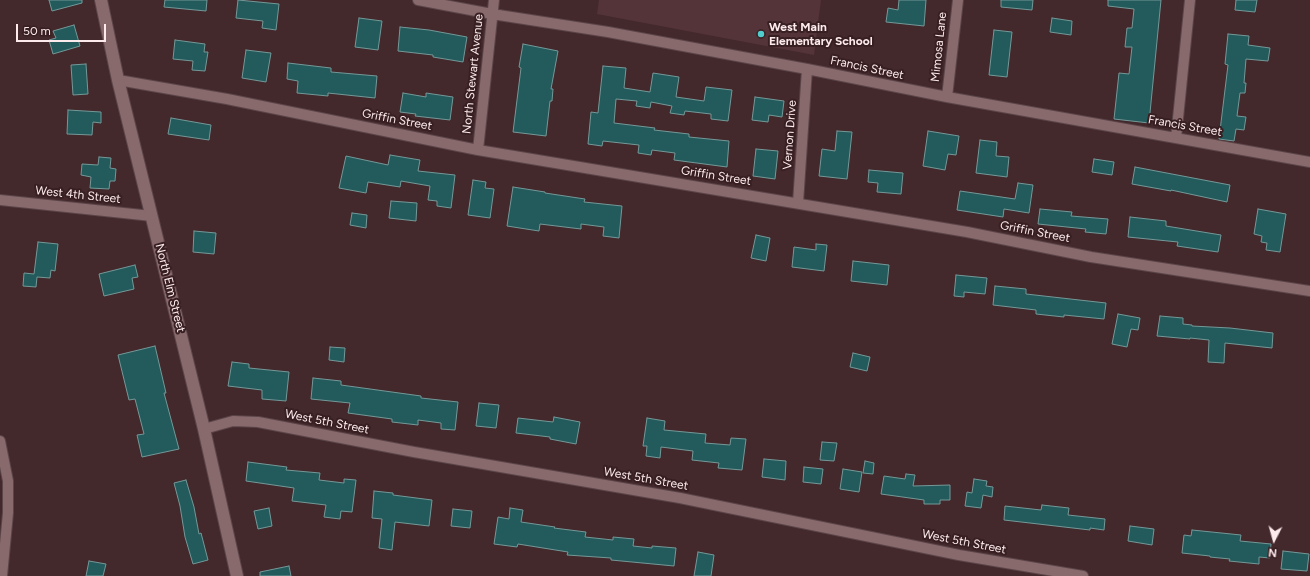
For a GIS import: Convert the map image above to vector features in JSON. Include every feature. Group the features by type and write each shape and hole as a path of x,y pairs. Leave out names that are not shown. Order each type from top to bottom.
{"street":[{"name":"North Elm Street","path":"101,0 118,80 204,429 237,576"},
{"name":"Francis Street","path":"418,0 492,14 608,32 947,97 1310,162"},
{"name":"North Stewart Avenue","path":"478,150 494,0"},
{"name":"Mimosa Lane","path":"947,97 958,0"},
{"path":"1176,138 1190,0"},
{"name":"Vernon Drive","path":"798,203 807,69"},
{"name":"Griffin Street","path":"118,80 227,99 478,150 967,232 1091,257 1310,291"},
{"name":"West 4th Street","path":"0,200 152,216"},
{"name":"West 5th Street","path":"204,429 233,421 258,422 414,452 680,498 958,554 1083,576"},
{"path":"0,441 8,481 4,513 2,576"}],"shaded area":[{"name":"West Main Elementary School","path":"599,0 821,0 814,55 597,14"}],"building":[{"path":"49,0 82,0 82,3 52,11"},
{"path":"165,0 207,0 206,11 164,7"},
{"path":"238,0 279,4 276,30 262,28 263,21 236,18"},
{"path":"899,0 926,0 924,26 886,22 888,8 898,10"},
{"path":"1001,0 1033,0 1032,10 1001,7"},
{"path":"1108,0 1161,0 1149,123 1114,119 1119,73 1129,74 1132,47 1125,47 1127,28 1132,28 1134,9 1108,6"},
{"path":"1236,0 1257,0 1255,12 1235,10"},
{"path":"359,18 382,21 378,50 355,47"},
{"path":"1052,18 1072,21 1071,35 1050,32"},
{"path":"74,25 80,46 53,54 49,40 56,38 53,31"},
{"path":"400,27 429,30 467,37 463,62 433,57 433,55 398,51"},
{"path":"994,30 1012,32 1007,77 989,75"},
{"path":"1228,34 1249,36 1248,45 1270,48 1268,61 1246,59 1244,83 1246,83 1245,93 1240,93 1237,116 1246,117 1244,130 1236,129 1234,141 1219,139 1228,65 1225,64"},
{"path":"175,40 205,44 204,52 208,52 205,71 192,70 193,61 173,59"},
{"path":"523,44 558,51 551,89 553,89 552,101 550,101 546,136 513,132 521,68 519,67"},
{"path":"246,50 271,53 266,82 242,78"},
{"path":"288,63 331,68 331,72 377,76 375,98 328,93 328,96 297,93 298,81 287,79"},
{"path":"86,64 88,94 73,95 71,65"},
{"path":"603,66 626,68 624,88 650,92 653,73 679,77 676,97 704,101 706,87 732,90 728,121 711,119 711,114 685,111 684,115 670,113 672,106 651,102 650,108 636,106 637,101 616,99 614,123 689,134 689,137 729,141 727,167 674,160 675,153 652,150 651,155 638,153 639,145 603,141 602,146 588,144 591,112 598,113"},
{"path":"403,93 426,97 426,93 453,97 450,120 415,116 416,114 400,112"},
{"path":"755,97 784,101 782,117 769,115 768,122 752,120"},
{"path":"68,110 101,112 101,123 93,122 92,135 67,134"},
{"path":"171,118 211,125 209,140 168,134"},
{"path":"837,131 852,132 847,179 819,176 822,149 835,151"},
{"path":"928,131 959,136 956,155 948,154 945,170 923,166"},
{"path":"980,140 997,142 996,156 1009,157 1007,177 976,173"},
{"path":"756,149 778,151 775,179 753,176"},
{"path":"390,155 420,160 418,171 455,175 451,208 437,206 437,201 428,200 430,186 401,181 400,187 368,182 366,193 339,188 346,156 388,165"},
{"path":"99,157 111,158 110,168 116,169 115,181 110,181 109,189 90,188 91,177 81,175 82,164 98,165"},
{"path":"1094,159 1114,162 1112,175 1092,172"},
{"path":"1135,167 1230,185 1227,202 1171,190 1132,184"},
{"path":"869,170 903,173 901,194 877,192 878,183 868,182"},
{"path":"473,180 486,182 485,188 494,189 490,218 468,215"},
{"path":"1018,183 1033,185 1029,213 1004,209 1003,217 957,210 960,191 1015,199"},
{"path":"513,187 585,199 584,202 622,206 619,238 603,236 604,227 581,224 581,229 540,224 539,231 507,226"},
{"path":"391,201 417,203 416,221 389,218"},
{"path":"1040,209 1072,212 1071,216 1108,219 1106,234 1085,232 1086,229 1038,224"},
{"path":"1258,209 1286,214 1280,252 1266,250 1267,243 1261,242 1262,236 1254,234"},
{"path":"352,213 367,215 366,228 350,225"},
{"path":"1130,217 1166,221 1166,226 1221,235 1218,252 1177,246 1178,242 1128,237"},
{"path":"194,231 216,233 214,254 193,252"},
{"path":"756,235 770,238 766,261 751,258"},
{"path":"38,242 58,244 55,271 51,270 50,278 37,277 36,287 23,286 24,273 34,274"},
{"path":"816,244 827,245 824,271 792,267 794,247 816,250"},
{"path":"853,261 889,265 887,285 851,281"},
{"path":"135,265 138,277 132,278 134,289 104,296 99,274"},
{"path":"956,275 987,278 985,294 964,292 964,297 954,296"},
{"path":"995,286 1026,289 1026,294 1106,303 1104,319 1036,314 1036,310 993,305"},
{"path":"1118,314 1140,318 1138,330 1131,329 1127,347 1112,344"},
{"path":"1160,316 1183,318 1183,324 1192,326 1230,328 1273,333 1272,348 1225,343 1224,363 1208,362 1209,340 1157,336"},
{"path":"155,346 166,393 164,393 179,449 142,457 137,435 144,434 135,399 129,400 118,355"},
{"path":"330,347 345,348 344,362 329,360"},
{"path":"853,353 870,357 867,371 850,367"},
{"path":"232,362 249,364 249,368 289,372 286,401 262,399 262,390 228,386"},
{"path":"313,378 341,381 341,385 421,396 421,398 458,402 455,430 441,429 441,423 418,420 418,425 392,422 392,419 348,413 350,403 311,399"},
{"path":"479,403 499,405 496,428 476,426"},
{"path":"554,417 580,422 576,444 550,439 550,437 516,433 518,418 553,422"},
{"path":"647,418 665,421 664,430 706,434 705,443 730,445 731,438 746,439 742,470 718,468 719,463 692,460 693,451 661,447 660,458 646,456 647,446 643,446"},
{"path":"822,442 837,443 834,461 820,460"},
{"path":"764,459 786,461 785,480 762,477"},
{"path":"865,461 874,463 873,474 863,473"},
{"path":"248,462 287,467 286,470 320,473 319,480 344,483 344,479 356,480 352,512 341,511 340,519 324,517 326,505 292,501 294,488 246,481"},
{"path":"804,467 823,469 821,484 803,482"},
{"path":"843,469 862,472 859,492 840,489"},
{"path":"906,474 915,475 913,486 950,485 950,500 940,500 940,504 924,504 924,500 881,494 884,476 905,479"},
{"path":"974,479 987,481 986,486 993,487 992,497 983,495 981,508 965,506 967,492 972,493"},
{"path":"186,480 194,507 199,534 201,533 208,560 193,564 185,537 180,506 174,483"},
{"path":"374,491 432,500 429,526 395,522 392,550 379,548 382,519 372,518"},
{"path":"1042,505 1069,508 1068,515 1105,519 1104,530 1090,528 1090,530 1004,520 1005,506 1041,510"},
{"path":"269,508 272,526 258,529 254,511"},
{"path":"510,508 523,510 521,522 586,532 585,537 613,540 613,537 634,539 633,546 676,548 674,566 611,560 611,558 567,555 568,552 518,544 517,547 494,544 498,517 509,519"},
{"path":"453,509 472,511 470,528 451,526"},
{"path":"1130,526 1154,529 1152,545 1128,541"},
{"path":"1192,530 1241,535 1240,541 1271,544 1270,558 1259,557 1259,564 1229,561 1230,559 1182,553 1184,535 1191,536"},
{"path":"1283,551 1309,554 1307,571 1281,569"},
{"path":"698,552 714,555 711,576 694,576"},
{"path":"89,561 106,564 103,576 86,576"},
{"path":"289,566 291,576 260,576 260,572"}],"place":[{"name":"West Main Elementary School","path":"761,34"}]}
